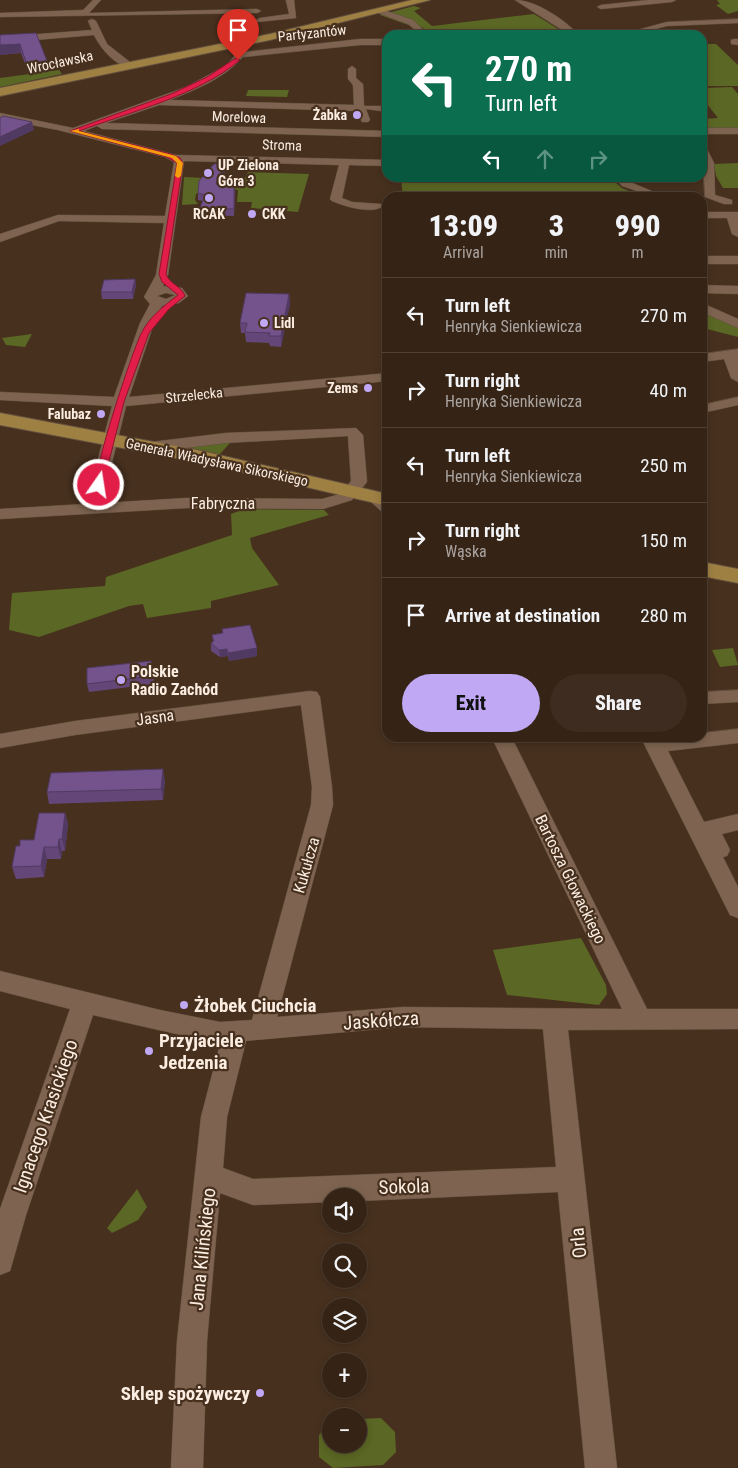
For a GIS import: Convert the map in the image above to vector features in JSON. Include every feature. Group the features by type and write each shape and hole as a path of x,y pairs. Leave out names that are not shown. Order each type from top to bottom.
{"main road":[{"name":"Wrocławska","path":"0,91 122,63 150,61 270,37 425,0"},
{"path":"97,70 104,65 103,48"},
{"name":"Wrocławska","path":"0,91 122,63"},
{"name":"Generała Władysława Sikorskiego","path":"0,419 151,446 351,492 382,502"},
{"path":"707,570 738,576"}],"street":[{"path":"86,14 97,0"},
{"path":"204,0 205,12"},
{"path":"255,0 264,33 270,37"},
{"path":"260,20 293,16 290,0"},
{"path":"519,0 544,13 568,30"},
{"path":"609,12 669,2"},
{"path":"638,30 597,5 669,2 693,22"},
{"path":"76,4 86,14 112,62 122,63"},
{"path":"0,15 257,11"},
{"path":"381,11 408,20 420,30"},
{"path":"644,30 676,23 738,21"},
{"path":"676,23 689,30"},
{"path":"0,40 97,32"},
{"name":"Partyzantów","path":"154,103 209,78 234,63 240,55 345,44 382,42"},
{"path":"352,69 352,79 358,84 358,102 366,108"},
{"path":"73,131 154,103 382,109"},
{"path":"365,133 366,108"},
{"name":"Stroma","path":"0,116 73,131 176,158 382,163"},
{"name":"Morelowa","path":"90,126 382,134"},
{"path":"707,131 738,131"},
{"path":"93,508 120,402 148,323 158,303 154,296 162,274 171,220 180,163 176,158"},
{"path":"707,159 710,179 714,181 736,215 738,234"},
{"path":"345,162 336,200 350,205 377,206"},
{"path":"627,182 649,188"},
{"path":"707,215 736,215"},
{"path":"0,238 58,218 171,220"},
{"path":"707,260 738,260"},
{"path":"162,274 174,295"},
{"path":"707,289 738,290"},
{"path":"154,296 174,295"},
{"path":"145,332 174,295"},
{"path":"707,310 738,324"},
{"path":"707,357 733,354 738,378"},
{"name":"Strzelecka","path":"0,396 120,402 382,378"},
{"path":"707,408 738,401"},
{"path":"151,446 238,437 351,432 356,435 359,482 351,492"},
{"name":"Fabryczna","path":"0,514 209,502 322,504 346,497 351,492"},
{"name":"Fabryczna","path":"0,522 71,518 87,514 93,508"},
{"name":"Jasna","path":"0,741 92,726 310,696"},
{"name":"Kukułcza","path":"249,1031 268,997 322,805 322,787 310,696"},
{"path":"707,698 738,696"},
{"path":"707,738 738,736"},
{"name":"Bartosza Głowackiego","path":"504,742 640,1020"},
{"path":"653,742 738,909"},
{"path":"738,822 716,825 711,828 712,836 738,885"},
{"name":"Jaskółcza","path":"0,981 205,1032 249,1031 403,1016 640,1020 738,1019"},
{"name":"Ignacego Krasickiego","path":"0,1260 12,1215 85,1002"},
{"name":"Orla","path":"554,1019 601,1468"},
{"name":"Jana Kilińskiego","path":"187,1468 192,1341 214,1117 249,1031"},
{"name":"Sokola","path":"209,1176 254,1192 572,1179"}],"green space":[{"path":"717,0 738,0 738,11 728,14 716,5 720,4"},
{"path":"414,6 421,8 414,11 432,26 534,14 560,30 425,30 422,27 414,27 380,15"},
{"path":"707,44 716,44 738,65 738,86 707,86"},
{"path":"59,70 62,74 0,87 0,78"},
{"path":"732,87 738,94 738,129 707,129 707,119 718,118 707,104 707,88"},
{"path":"248,90 289,90 287,97 246,96"},
{"path":"738,163 738,188 723,188 716,176 714,164"},
{"path":"248,172 309,174 298,212 251,208 252,202 237,202 238,190 233,189 201,192 196,194 195,200 198,204 182,205 184,177 244,180"},
{"path":"401,182 615,182 632,192 402,192"},
{"path":"707,314 738,327 738,337 707,329"},
{"path":"32,334 25,347 6,345 2,338"},
{"path":"231,442 219,455 178,448"},
{"path":"244,509 324,510 329,515 250,538 252,548 279,585 211,601 211,608 147,618 143,604 129,606 39,637 9,630 12,593 105,586 106,577 232,535 231,514"},
{"path":"733,648 738,665 720,667 712,650"},
{"path":"581,938 606,985 607,994 599,1005 507,995 493,950"},
{"path":"137,1189 147,1207 138,1220 112,1233 107,1228"},
{"path":"381,1418 395,1432 396,1452 383,1465 333,1468 319,1457 319,1435 322,1432 322,1453 367,1453 367,1419"}],"building":[{"path":"36,33 47,61 26,62 20,44 0,45 0,35"},
{"path":"3,116 32,122 0,137 0,118"},
{"path":"214,164 225,164 216,184 234,184 234,209 200,208 205,195 198,193 199,181"},
{"path":"135,279 132,292 101,292 104,280"},
{"name":"Lidl","path":"246,293 289,294 281,336 269,336 270,333 245,332 247,323 240,323"},
{"name":"Polskie Radio Zachód","path":"250,625 257,648 228,653 227,649 219,650 211,643 214,641 212,635 223,633 222,629"},
{"path":"151,661 153,676 87,684 87,668"},
{"path":"163,769 161,789 47,792 51,773"},
{"path":"39,813 65,813 62,839 59,839 58,847 44,847 41,866 12,867 16,846 20,846 20,840 34,840"}],"slow traffic":[{"path":"77,130 73,131 174,157 180,163 178,176"}],"place":[{"name":"Żabka","path":"357,115"},
{"name":"UP Zielona Góra 3","path":"208,173"},
{"name":"RCAK","path":"209,198"},
{"name":"CKK","path":"252,214"},
{"name":"Lidl","path":"264,323"},
{"name":"Zems","path":"368,388"},
{"name":"Falubaz","path":"101,414"},
{"name":"Polskie Radio Zachód","path":"121,680"},
{"name":"Żłobek Ciuchcia","path":"184,1005"},
{"name":"Przyjaciele Jedzenia","path":"149,1051"},
{"name":"Sklep spożywczy","path":"260,1393"}],"route":[{"path":"99,485 106,451 120,402 145,332 166,308 182,296 180,292 169,286 162,274 180,163 174,157 73,131 173,95 209,78 238,60"}]}
